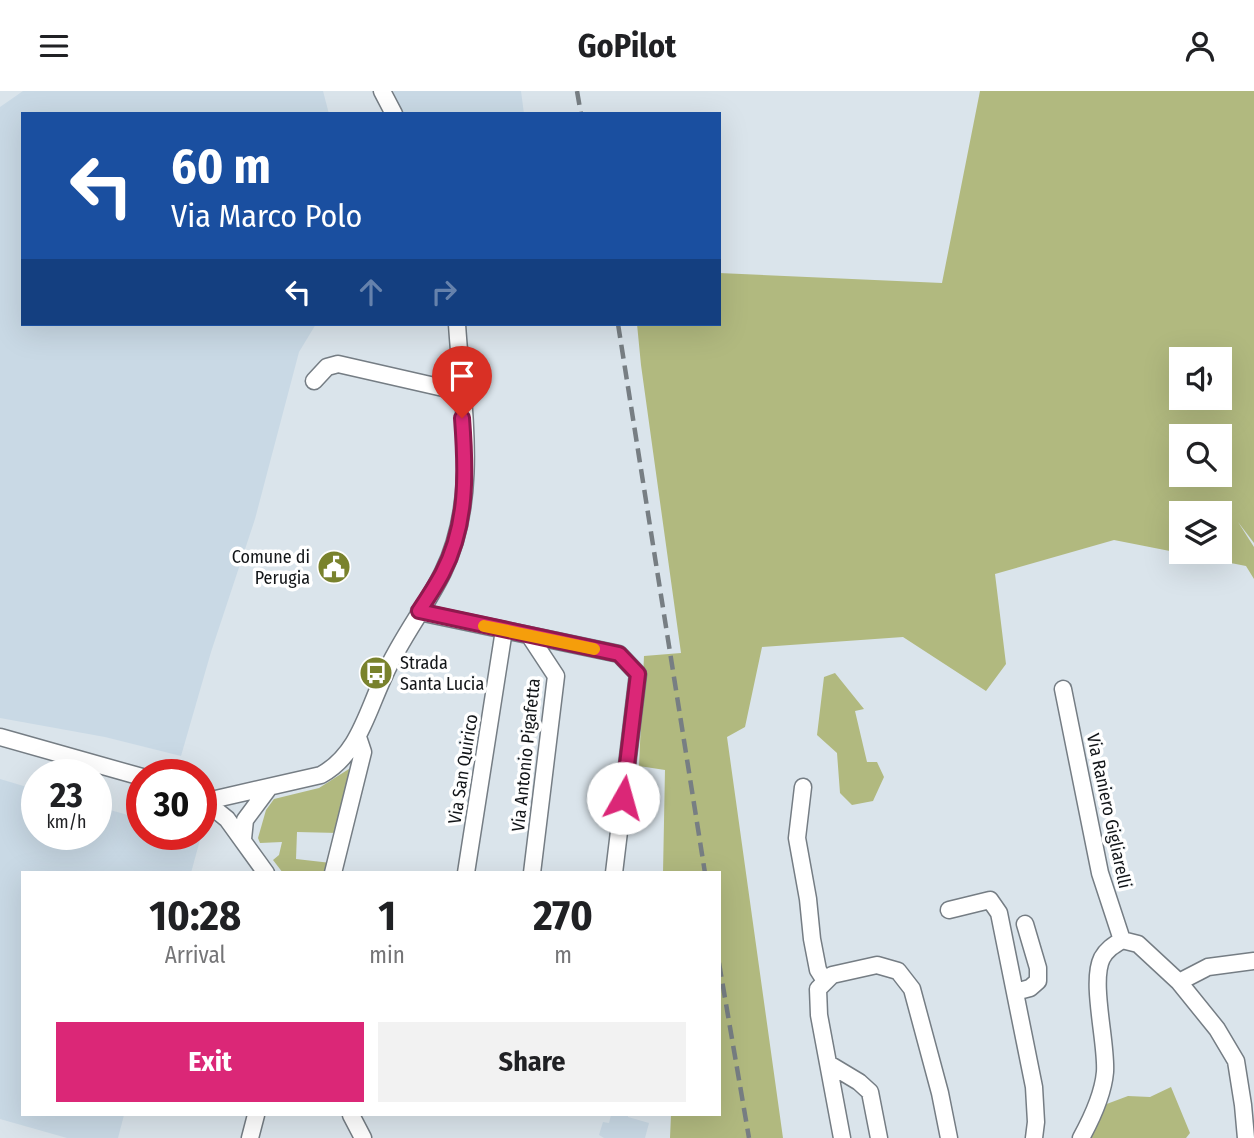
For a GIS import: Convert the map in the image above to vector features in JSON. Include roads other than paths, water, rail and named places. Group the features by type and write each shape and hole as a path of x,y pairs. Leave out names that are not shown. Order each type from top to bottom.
{"street":[{"path":"382,91 393,112"},
{"path":"217,797 268,789 321,775 335,767 358,737 391,660 443,572 461,521 466,469 457,326"},
{"path":"314,381 327,367 338,364 461,392"},
{"path":"419,611 619,654 638,674 614,871"},
{"name":"Via San Quirico","path":"466,871 504,630"},
{"name":"Via Antonio Pigafetta","path":"529,635 556,675 532,871"},
{"name":"Via Raniero Gigliarelli","path":"1063,689 1100,873 1122,940"},
{"path":"0,737 126,772"},
{"path":"333,871 363,752 358,737"},
{"path":"803,787 797,838 818,970 825,981"},
{"path":"243,839 245,820 268,789"},
{"path":"217,811 243,839 265,871"},
{"path":"949,910 990,900 999,913 1034,1087 1034,1138"},
{"path":"1016,992 1030,988 1038,981 1038,968 1025,924"},
{"path":"1081,1138 1095,1112 1105,1072 1099,982 1101,960 1110,947 1122,940 1138,944 1179,982 1217,1029 1236,1061 1244,1105 1246,1138"},
{"path":"1179,982 1209,967 1254,961"},
{"path":"842,1138 819,1015 818,989 832,975 877,965 898,971 912,989 940,1093 949,1138"},
{"path":"829,1064 870,1091 878,1138"},
{"path":"250,1138 256,1116"},
{"path":"352,1116 363,1138"}],"railway":[{"path":"577,91 581,112"},
{"path":"618,326 705,871"},
{"path":"721,975 749,1138"}],"place":[{"name":"Comune di Perugia","path":"334,567"},
{"name":"Strada Santa Lucia","path":"376,673"}]}
